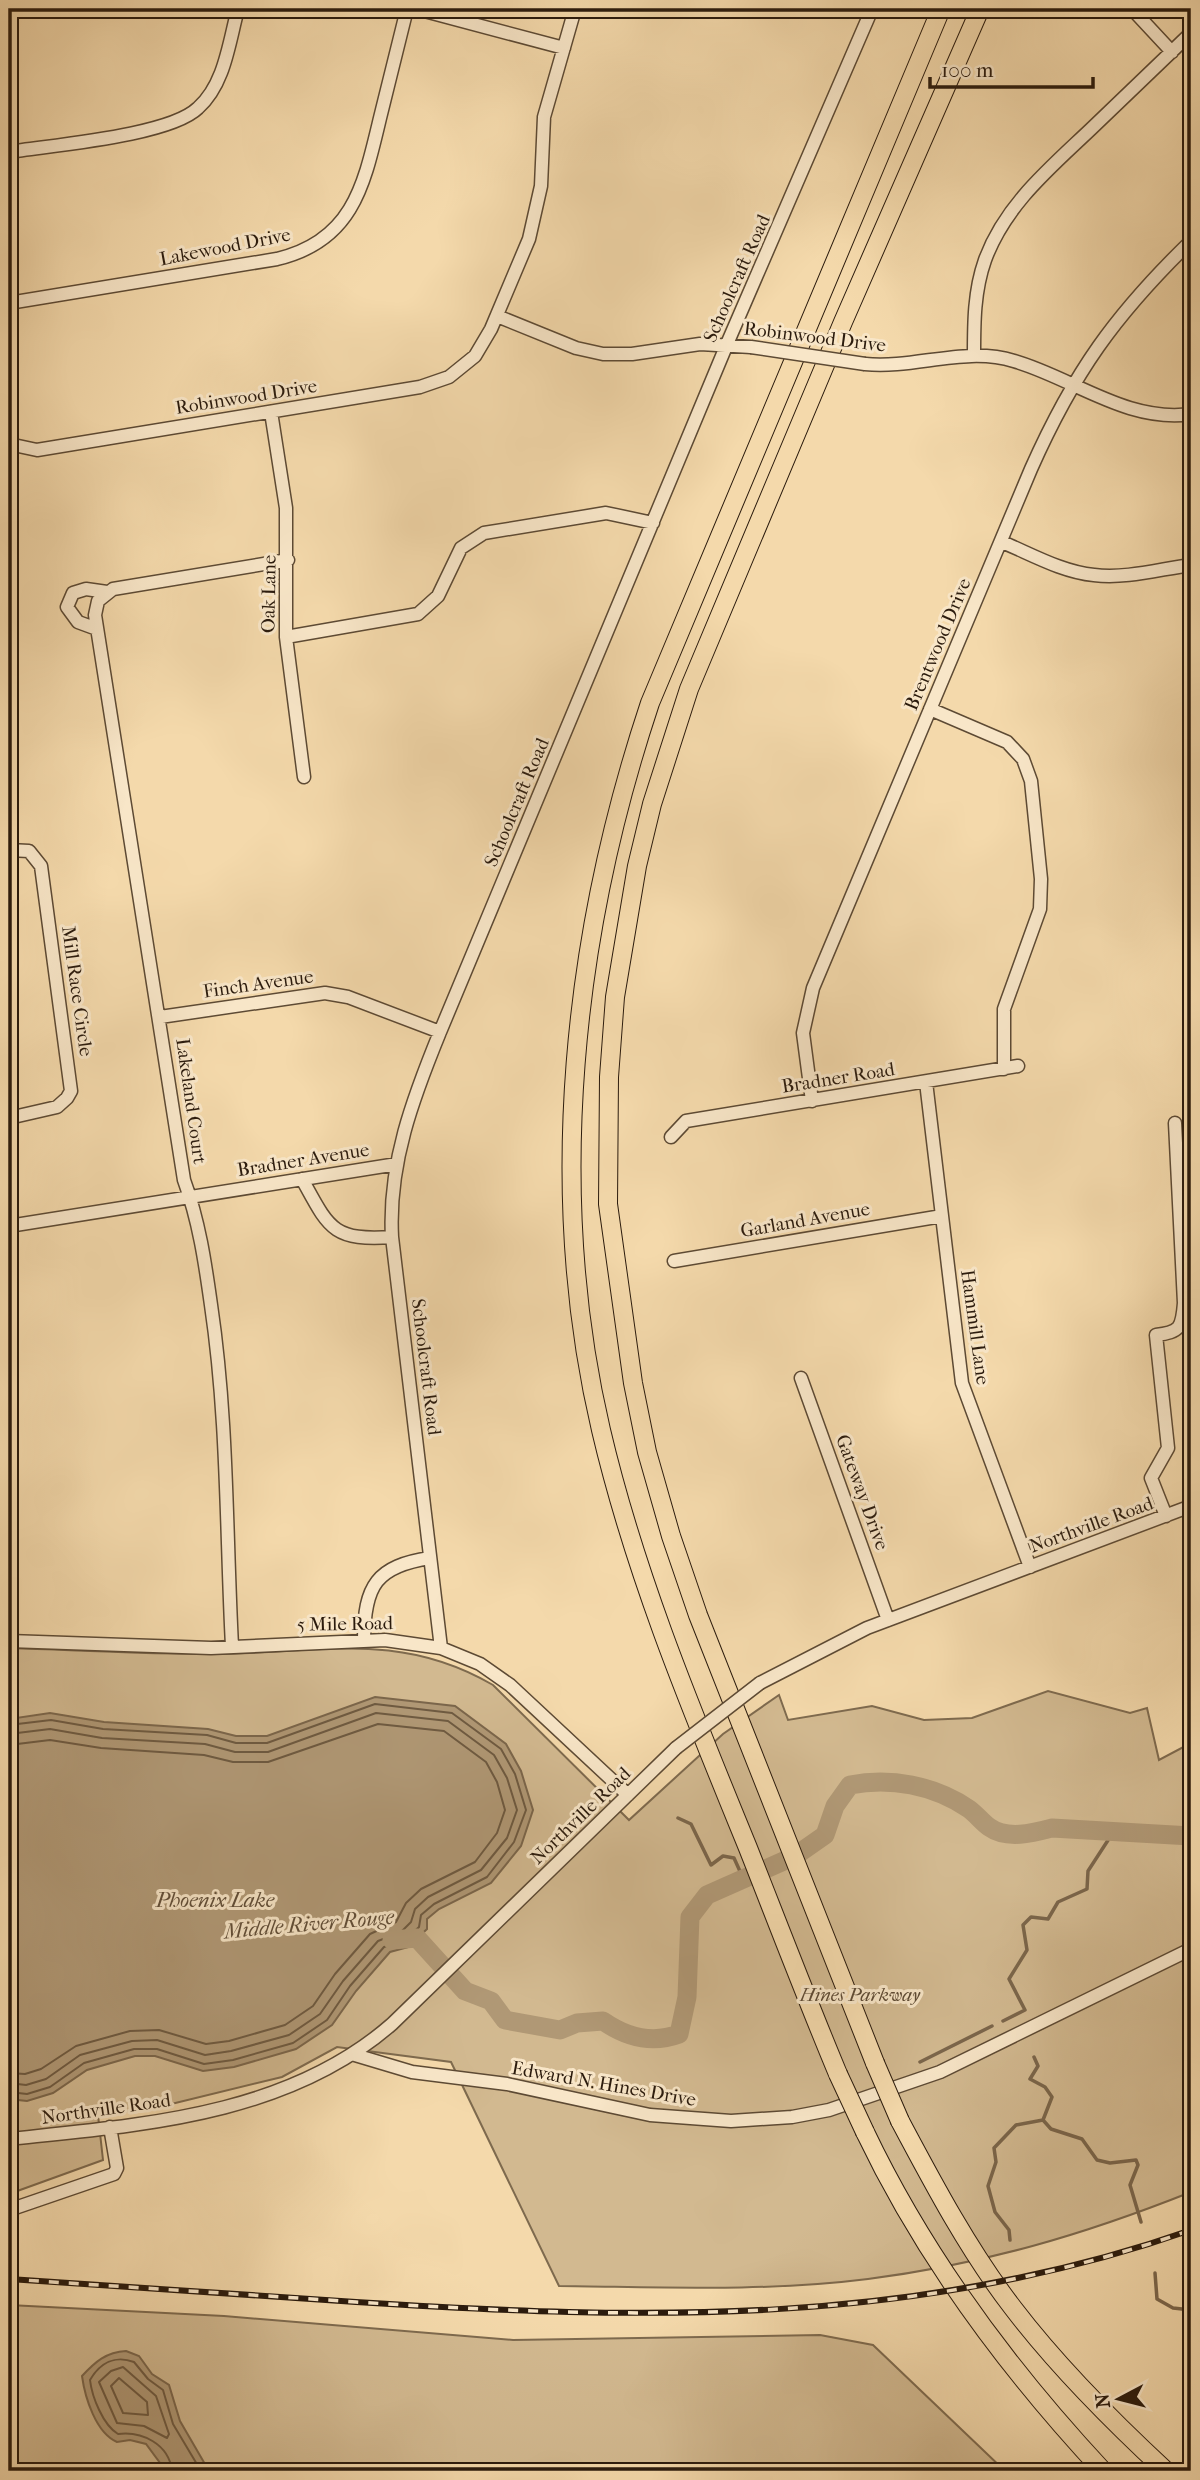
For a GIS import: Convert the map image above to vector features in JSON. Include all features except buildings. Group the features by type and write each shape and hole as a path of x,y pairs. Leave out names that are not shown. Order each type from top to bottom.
{"highway":[{"path":"941,9 650,703 626,778 596,906 572,1111 572,1194 577,1283 600,1427 629,1541 649,1602 838,2074 898,2199 968,2306 1044,2408 1102,2471"},
{"path":"980,9 843,322 689,689 652,804 637,866 615,997 608,1077 608,1205 639,1417 680,1565 784,1835 900,2121 941,2197 1014,2309 1093,2399 1166,2471"}],"street":[{"path":"9,152 155,128 198,109 220,76 237,9"},
{"name":"Lakewood Drive","path":"9,303 276,259 298,253 322,240 346,217 363,186 407,9"},
{"path":"417,9 564,48"},
{"path":"497,316 536,216 541,186 544,117 575,9"},
{"name":"Schoolcraft Road","path":"441,1648 392,1237 397,1164 410,1109 727,344 872,9"},
{"path":"1132,9 1172,52"},
{"path":"974,355 974,315 980,275 991,245 1007,216 1038,179 1191,33"},
{"name":"Brentwood Drive","path":"813,1101 804,1045 808,1004 1031,469 1072,385 1108,329 1151,280 1191,241"},
{"name":"Robinwood Drive","path":"9,444 37,450 440,382 461,370 475,356 497,316 576,348 603,354 632,355 700,344 727,344 865,364 900,365 974,355 1015,361 1153,415 1191,414"},
{"name":"Oak Lane","path":"271,412 286,508 286,637 304,777"},
{"path":"286,637 418,614 438,596 461,548 484,533 606,513 653,523"},
{"path":"1002,542 1069,569 1094,575 1116,576 1191,568"},
{"path":"107,592 96,607 97,629 78,622 66,607 73,593 86,589 107,592 288,560"},
{"name":"Lakeland Court","path":"97,629 184,1180 196,1214 209,1290 224,1409 232,1646"},
{"path":"930,709 1007,742 1023,759 1031,781 1041,879 1040,909 1004,1009 1004,1069"},
{"name":"Mill Race Circle","path":"9,850 29,851 41,866 60,1025 71,1082 67,1098 62,1104 9,1118"},
{"name":"Finch Avenue","path":"160,1017 325,993 348,997 440,1032"},
{"name":"Bradner Road","path":"671,1138 686,1121 1018,1066"},
{"name":"Hammill Lane","path":"926,1082 962,1383 1030,1567"},
{"path":"1166,1516 1151,1478 1168,1448 1156,1335 1174,1333 1183,1316 1175,1123"},
{"name":"Bradner Avenue","path":"9,1226 397,1164"},
{"path":"302,1179 328,1223 338,1232 359,1237 392,1237"},
{"name":"Garland Avenue","path":"674,1261 942,1216"},
{"name":"Gateway Drive","path":"801,1378 888,1620"},
{"name":"Northville Road","path":"9,2139 194,2115 284,2090 355,2055 677,1748 717,1714 761,1683 888,1620 1191,1506"},
{"path":"364,1640 367,1609 378,1579 393,1565 430,1558"},
{"name":"5 Mile Road","path":"9,1641 232,1646 364,1640 403,1641 441,1648 480,1664 510,1685 628,1795"},
{"name":"Edward N. Hines Drive","path":"355,2055 412,2072 507,2084 650,2115 731,2121 792,2117 829,2110 940,2071 1191,1950"},
{"path":"9,2210 114,2174 117,2168 110,2127"}],"green space":[{"name":"Hines Parkway","path":"9,1648 212,1654 356,1648 423,1657 458,1668 493,1685 629,1820 723,1734 779,1695 788,1720 872,1706 924,1720 972,1718 1048,1691 1130,1713 1147,1708 1159,1760 1191,1743 1191,2192 1111,2222 1032,2246 911,2273 791,2286 559,2286 451,2062 337,2047 282,2077 159,2107 98,2115 103,2160 9,2194"},
{"path":"9,2305 224,2316 513,2340 820,2335 873,2345 1005,2471 9,2471"}],"water":[{"name":"Phoenix Lake","path":"375,1697 455,1706 506,1744 521,1771 533,1810 521,1846 491,1883 439,1909 427,1919 427,1929 408,1947 390,1952 356,1991 332,2025 296,2049 234,2067 203,2071 155,2056 135,2056 87,2070 53,2093 27,2101 9,2099 9,1719 50,1713 104,1722 208,1729 236,1736 267,1736"},
{"path":"126,2351 139,2356 152,2374 169,2385 180,2421 209,2471 166,2471 146,2444 130,2440 117,2442 97,2423 82,2376 101,2359"}],"waterway":[{"name":"Middle River Rouge","path":"392,1940 417,1938 465,1991 491,2001 505,2020 560,2030 577,2023 603,2021 630,2035 669,2037 679,2034 687,1997 690,1917 707,1895 795,1856 825,1835 835,1806 850,1785 881,1782 927,1789 955,1801 972,1811 989,1827 1004,1833 1020,1834 1052,1828 1191,1836"},
{"path":"678,1818 691,1824 711,1865 723,1856 734,1858 743,1878"},
{"path":"1003,2021 1025,2010 1009,1979 1027,1950 1023,1925 1031,1917 1048,1919 1058,1902 1087,1889 1088,1871 1114,1831"},
{"path":"920,2062 992,2026"},
{"path":"1034,2057 1038,2066 1030,2079 1045,2087 1052,2097 1043,2120"},
{"path":"1043,2120 1051,2129 1082,2139 1097,2160 1110,2163 1136,2160 1138,2165 1130,2185 1141,2222"},
{"path":"1010,2240 1009,2230 995,2212 988,2186 996,2162 994,2148 1016,2125 1043,2120"},
{"path":"1155,2273 1157,2299 1173,2308 1191,2310"}],"railway":[{"path":"9,2279 463,2308 674,2313 778,2309 881,2300 984,2285 1088,2262 1191,2230"}]}
